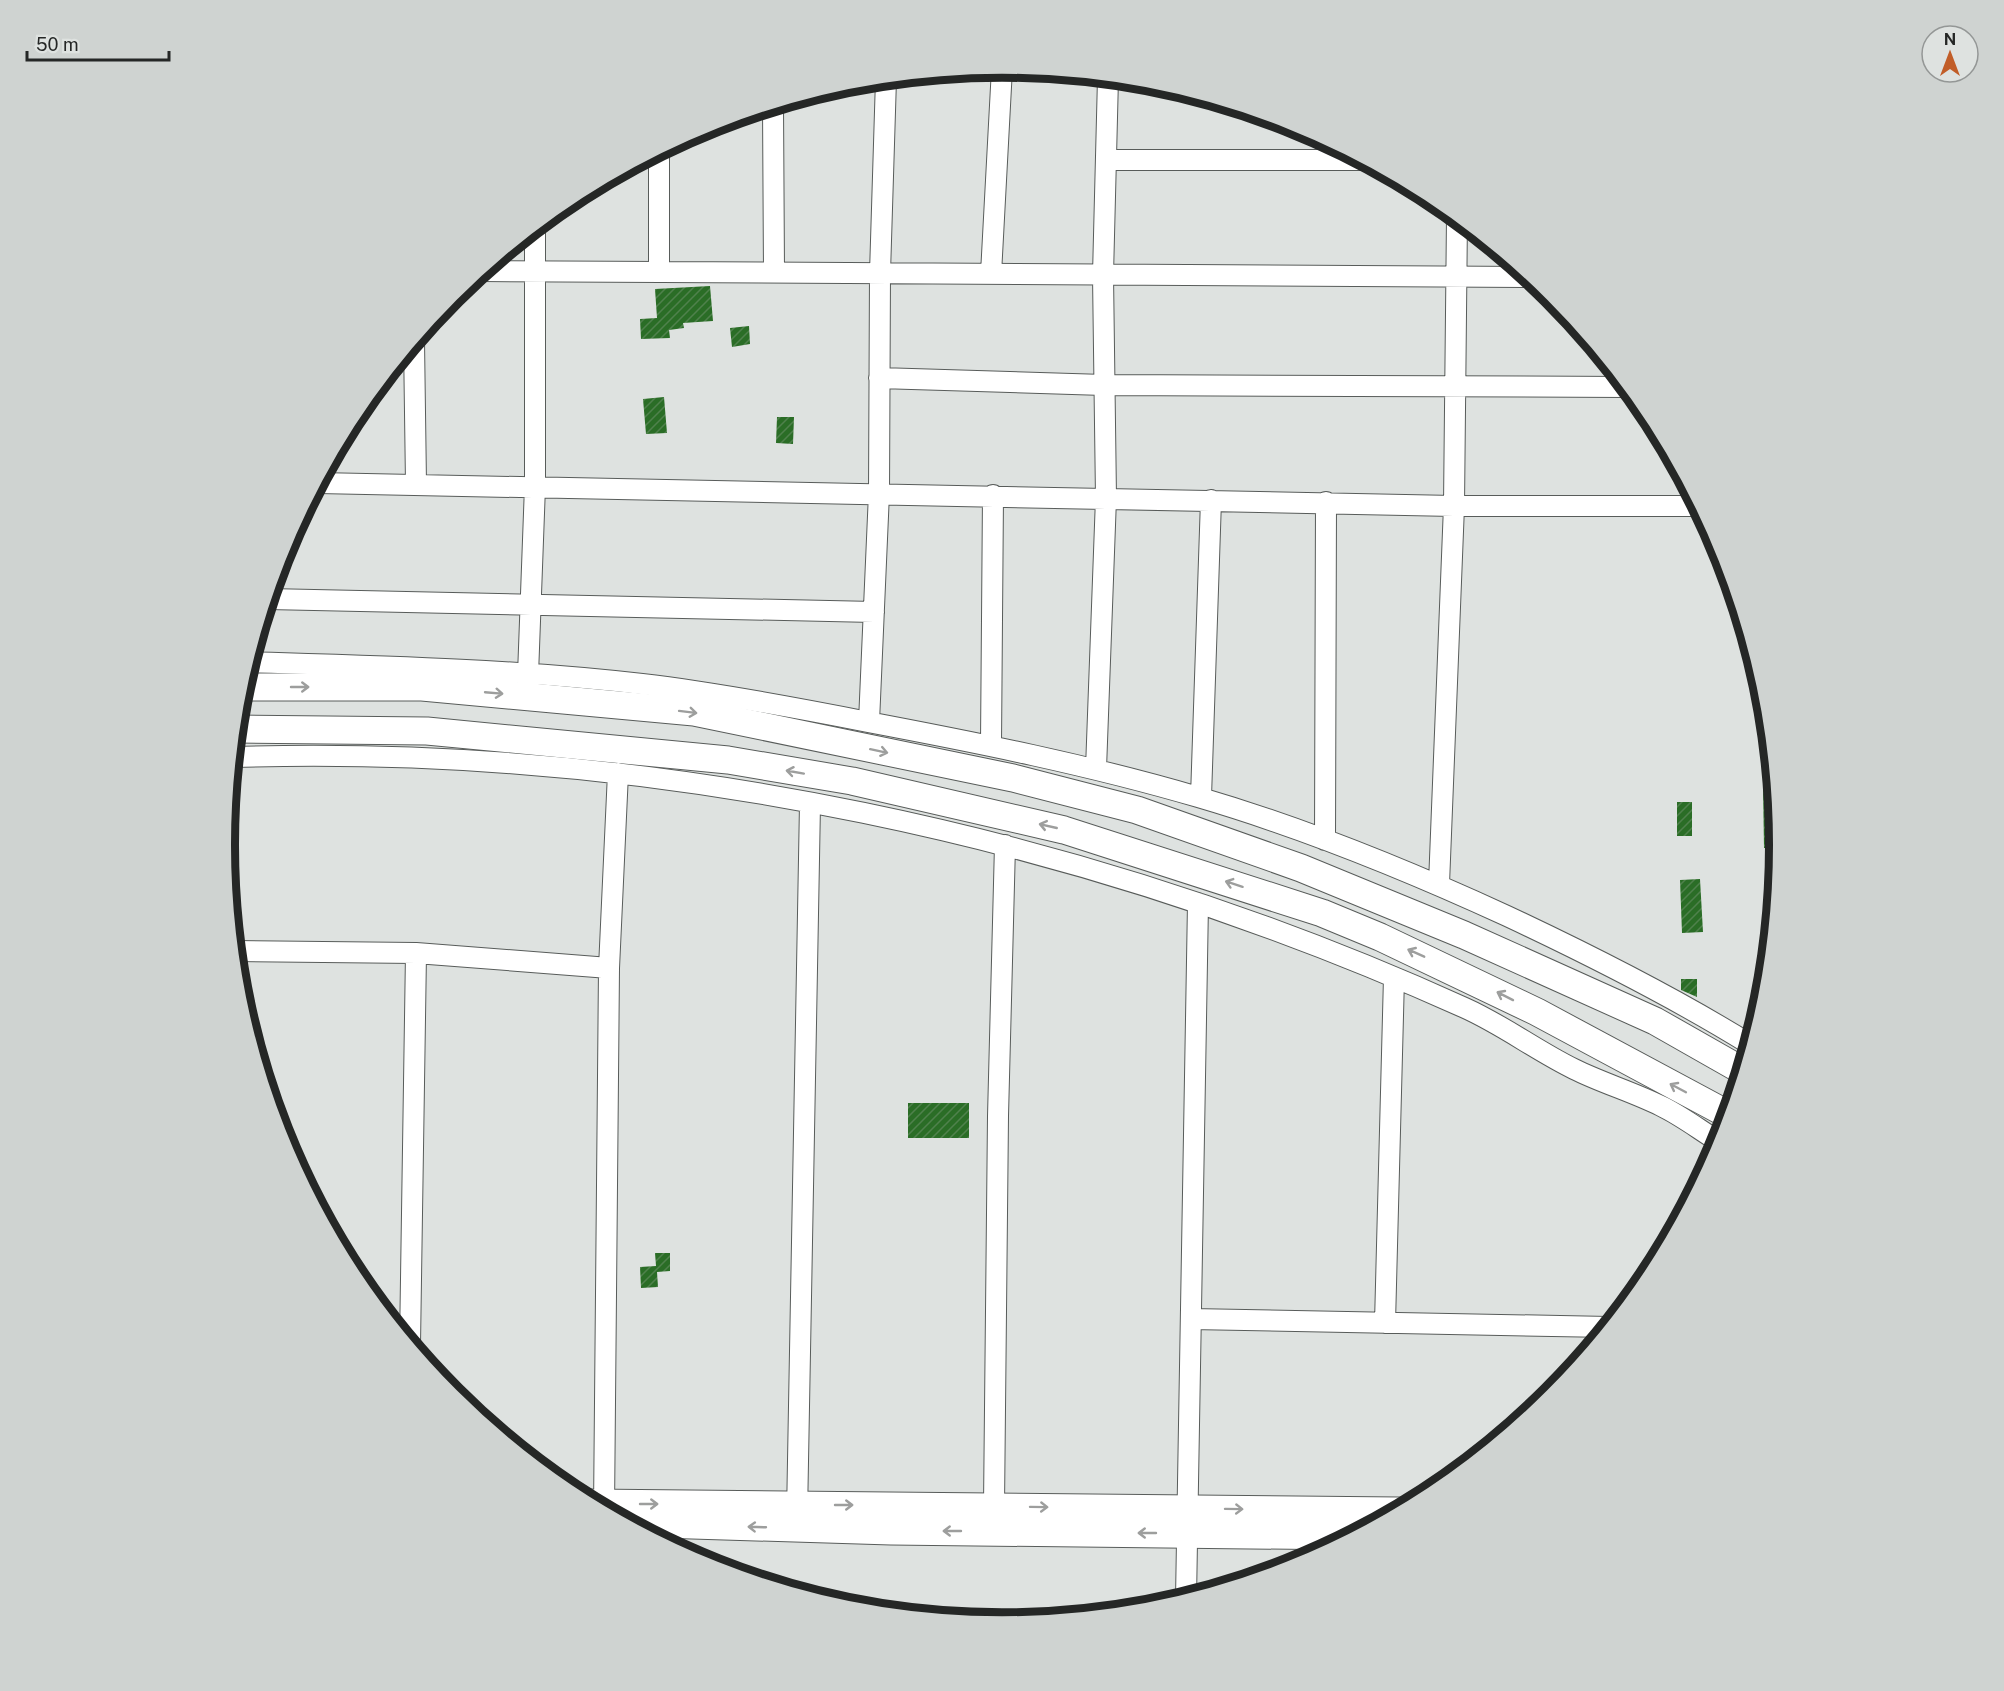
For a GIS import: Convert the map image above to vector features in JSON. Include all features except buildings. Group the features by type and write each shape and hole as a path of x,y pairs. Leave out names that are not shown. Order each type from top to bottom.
{"main road":[{"path":"251,687 422,687 694,712 1024,780 1137,810 1301,868 1464,935 1655,1021 1736,1067"},
{"path":"244,729 427,731 728,760 852,781 1064,830 1322,913 1380,937 1537,1012 1722,1111"},
{"path":"641,1522 994,1506 1339,1535"},
{"path":"613,1507 797,1516 1187,1521 1383,1512"}],"street":[{"path":"991,274 1001,78"},
{"path":"1096,769 1106,498 1103,275 1108,86"},
{"path":"869,722 879,493 880,273 886,88"},
{"path":"773,113 774,272"},
{"path":"659,159 659,272"},
{"path":"1106,160 1347,160"},
{"path":"1439,884 1454,506 1456,227"},
{"path":"528,675 535,486 535,237"},
{"path":"493,271 1518,277"},
{"path":"414,352 416,484"},
{"path":"879,378 1104,385 1617,387"},
{"path":"326,483 1454,506 1690,506"},
{"path":"991,744 993,495"},
{"path":"1201,797 1211,500"},
{"path":"1325,840 1326,502"},
{"path":"275,599 874,612"},
{"path":"257,662 424,667 638,683 748,698 991,744 1096,769 1201,797 1325,840 1439,884 1594,956 1744,1040"},
{"path":"240,757 381,756 517,763 618,773 692,782 1005,845 1198,903 1394,978 1471,1010 1574,1069 1663,1107 1712,1137"},
{"path":"599,1498 609,968 618,773"},
{"path":"797,1516 810,804"},
{"path":"994,1506 998,1116 1005,845"},
{"path":"1186,1590 1198,903"},
{"path":"242,951 416,953 609,968"},
{"path":"410,1334 416,953"},
{"path":"1385,1323 1394,978"},
{"path":"1191,1319 1600,1327"}]}
